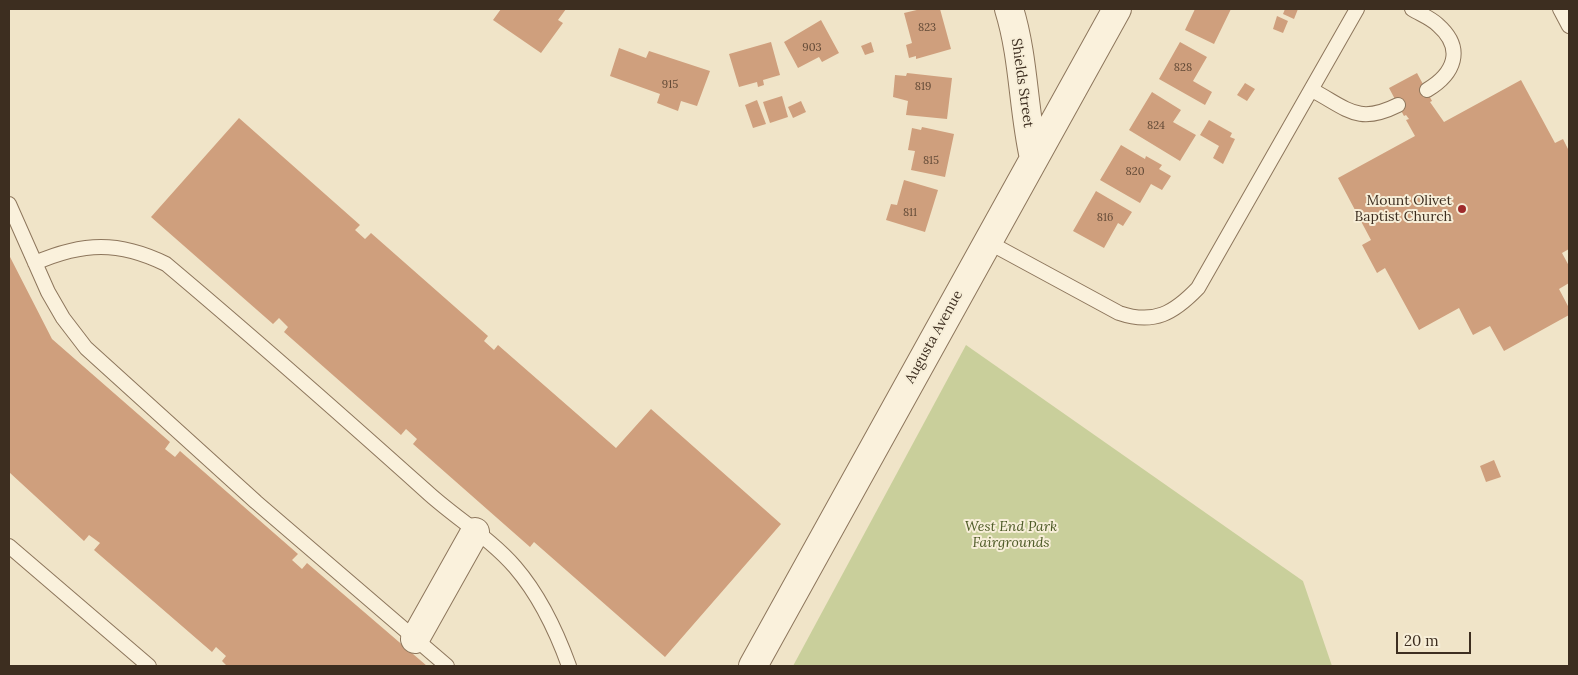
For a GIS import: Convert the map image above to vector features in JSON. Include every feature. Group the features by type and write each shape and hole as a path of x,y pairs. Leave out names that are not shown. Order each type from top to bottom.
{"street":[{"name":"Shields Street","path":"1009,9 1021,67 1027,126 1034,158"},
{"name":"Augusta Avenue","path":"752,666 1117,9"},
{"path":"415,639 475,532"}],"lane":[{"path":"988,242 1119,313 1133,318 1152,318 1168,313 1183,304 1198,288 1357,9"},
{"path":"1412,9 1437,24 1450,37 1454,56 1450,72 1440,82 1426,90"},
{"path":"1560,9 1569,26"},
{"path":"1312,90 1358,115 1380,114 1398,105"},
{"path":"9,204 35,263 63,318 86,348 256,502 447,666"},
{"path":"35,263 60,252 87,247 120,247 146,254 166,264 300,377 428,493 514,566 535,593 557,634 569,666"},
{"path":"9,546 149,666"}],"green space":[{"name":"West End Park Fairgrounds","path":"966,345 1303,581 1332,666 793,666"}],"building":[{"path":"501,9 566,9 558,20 563,23 541,53 493,20"},
{"path":"921,9 940,9 951,49 916,59 916,56 909,58 906,45 912,43 904,13"},
{"path":"1195,9 1231,9 1214,44 1185,30"},
{"path":"1285,9 1298,9 1294,19 1283,14"},
{"path":"1277,16 1288,21 1283,33 1273,29"},
{"path":"821,20 839,53 822,62 819,57 798,68 784,42"},
{"path":"771,42 780,75 763,80 764,85 758,87 757,82 739,87 729,54"},
{"path":"871,42 874,52 865,55 861,46"},
{"path":"1180,42 1207,57 1193,81 1212,92 1205,105 1159,79"},
{"path":"619,48 646,58 649,51 710,71 697,106 681,101 678,111 657,103 660,94 610,76"},
{"path":"907,73 952,78 947,119 906,115 908,101 893,97 895,75 906,76"},
{"name":"Mount Olivet Baptist Church","path":"1417,73 1432,101 1430,102 1444,122 1521,80 1555,143 1563,139 1569,151 1569,249 1562,253 1569,266 1569,283 1559,289 1569,308 1569,315 1504,351 1490,326 1473,335 1459,308 1419,330 1385,268 1377,273 1362,245 1371,240 1338,178 1415,136 1406,120 1409,119 1406,115 1404,116 1389,88"},
{"path":"1245,83 1255,89 1247,101 1237,95"},
{"path":"1152,92 1181,110 1173,122 1196,135 1180,161 1129,130"},
{"path":"782,96 788,117 770,123 763,102"},
{"path":"757,100 766,124 753,128 745,105"},
{"path":"801,101 806,112 793,118 788,107"},
{"path":"239,118 360,225 355,230 365,239 371,233 488,336 484,341 494,350 498,345 616,448 651,409 781,524 665,657 534,542 530,547 413,444 417,439 406,429 401,435 284,332 288,327 279,318 273,324 151,217"},
{"path":"1209,120 1232,133 1230,137 1235,139 1223,164 1213,158 1219,146 1200,135"},
{"path":"922,127 954,134 945,177 911,170 915,151 908,150 912,128 921,130"},
{"path":"1121,145 1145,159 1146,156 1162,165 1159,169 1171,176 1162,190 1151,184 1140,203 1100,180"},
{"path":"904,180 938,190 925,232 886,220 891,204 897,205"},
{"path":"1096,191 1132,212 1123,226 1118,223 1104,248 1073,231"},
{"path":"9,255 52,339 170,442 165,449 175,457 180,451 298,554 292,560 302,569 307,563 427,666 227,666 222,661 226,656 216,647 212,652 94,550 100,543 89,535 84,541 9,472"},
{"path":"1494,460 1501,477 1486,482 1480,466"}],"place":[{"name":"Mount Olivet Baptist Church","path":"1462,209"}]}
